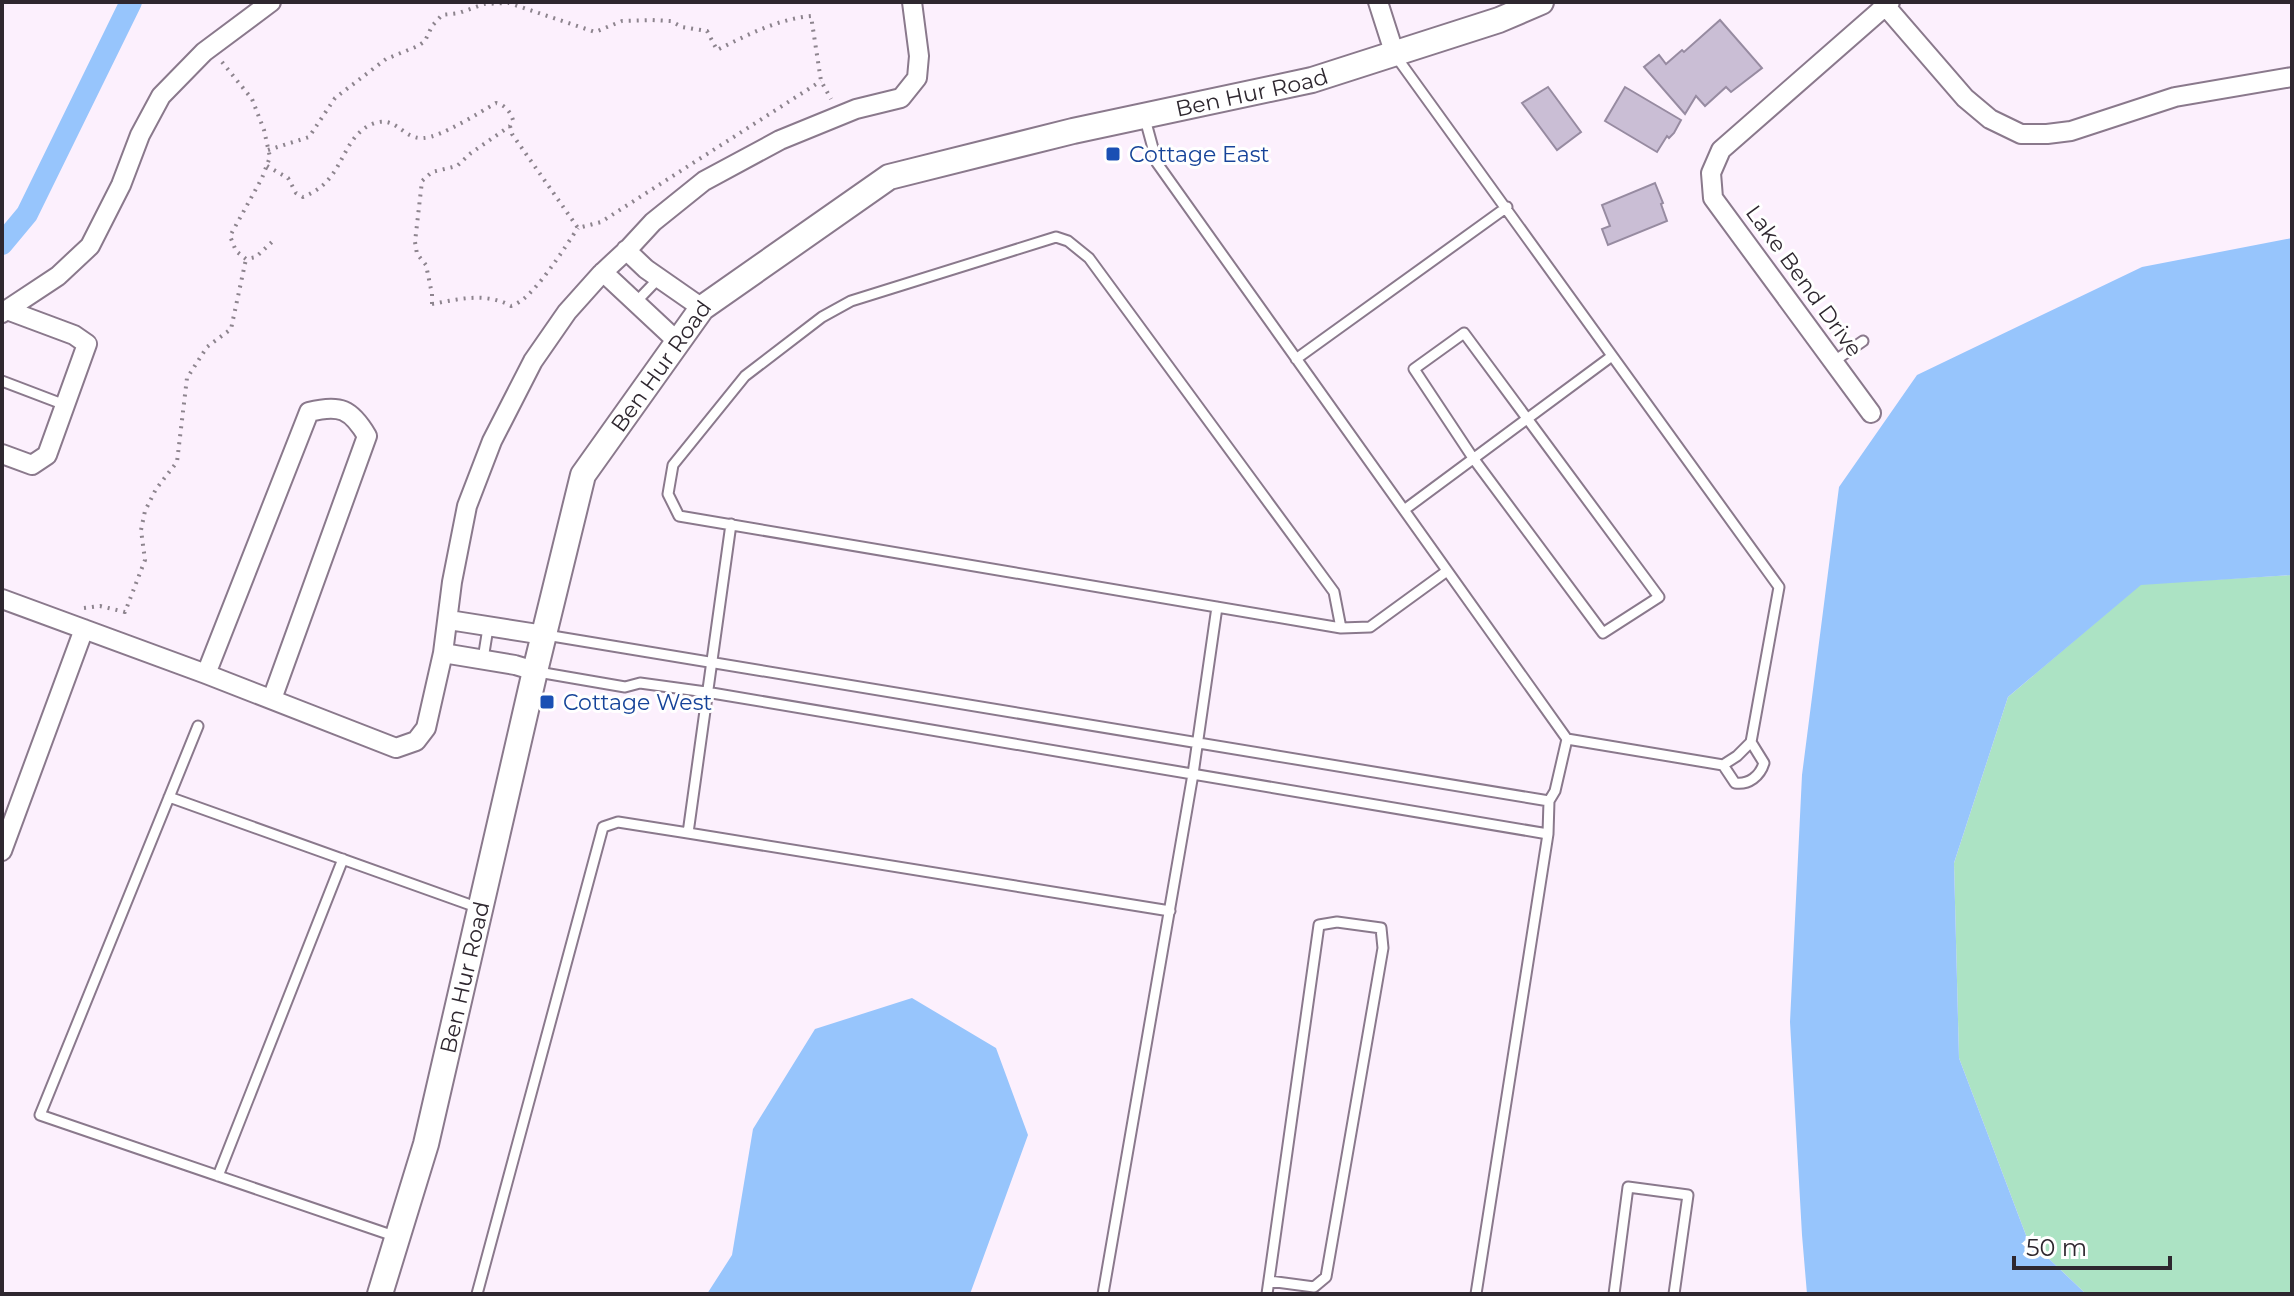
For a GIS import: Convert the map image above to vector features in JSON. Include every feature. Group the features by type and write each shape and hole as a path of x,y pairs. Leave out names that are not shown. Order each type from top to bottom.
{"street":[{"path":"4,311 58,276 90,246 161,96 210,48 271,2"},
{"path":"2,599 396,748 416,741 426,728 443,653 452,582 467,506 492,441 533,361 567,312 603,272 653,222 704,181 780,140 856,109 901,98 917,78 919,56 912,2"},
{"path":"1378,2 1395,55"},
{"name":"Ben Hur Road","path":"380,1294 426,1144 583,475 702,308 889,177 1073,131 1312,80 1499,20 1541,2"},
{"path":"1886,3 1965,98 1990,119 2021,134 2071,131 2175,97 2292,77"},
{"name":"Lake Bend Drive","path":"1871,413 1713,198 1711,173 1721,150 1886,3"},
{"path":"626,250 646,269 702,308"},
{"path":"603,272 678,342"},
{"path":"2,454 32,465 47,455 87,344 74,335 4,311"},
{"path":"206,674 309,412 329,406 343,411 356,417 367,436 272,699"},
{"path":"449,620 544,635"},
{"path":"2,851 84,629"},
{"path":"443,653 535,671"}],"lane":[{"path":"1144,116 1157,163 1567,739 1723,765 1751,742 1779,587 1395,55"},
{"path":"1296,359 1507,207"},
{"path":"1341,628 1334,592 1089,258 1068,241 1056,237 851,301 822,317 745,376 673,465 668,494 679,516 1341,628 1370,627 1447,571"},
{"path":"636,302 659,278"},
{"path":"1464,333 1659,597 1603,633 1473,458 1414,369 1464,333"},
{"path":"1833,362 1863,341"},
{"path":"1404,510 1612,356"},
{"path":"2,381 65,405"},
{"path":"688,833 731,524"},
{"path":"1103,1294 1193,774 1217,607"},
{"path":"483,659 488,628"},
{"path":"544,635 1549,801"},
{"path":"535,671 625,687 640,683 706,692 1548,834"},
{"path":"198,726 40,1115 397,1237"},
{"path":"1476,1294 1548,834 1549,801 1555,791 1567,739"},
{"path":"1723,765 1735,783 1754,778 1762,771 1764,763 1751,742"},
{"path":"169,797 480,909"},
{"path":"477,1294 603,827 618,822 1170,911"},
{"path":"218,1176 343,859"},
{"path":"1267,1294 1319,925 1337,922 1381,928 1383,948 1326,1277 1314,1287 1269,1281"},
{"path":"1614,1294 1628,1187 1688,1195 1674,1294"}],"path":[{"path":"268,150 309,137 335,98 386,59 425,41 442,15 484,4 509,3 595,32 622,21 671,21 682,27 707,31 717,50 792,18 811,16 821,81 840,116"},
{"path":"210,48 252,99 270,157 230,236 236,251 246,259 256,257 273,241"},
{"path":"267,166 288,178 296,193 303,197 322,186 359,133 382,120 422,139 445,131 496,103 502,104 513,120 510,126 457,166 432,172 422,181 415,242 417,254 426,265 432,294 431,306 468,297 500,300 511,306 521,303 578,228 601,222 821,81"},
{"path":"510,126 512,134 578,228"},
{"path":"58,620 74,610 100,606 125,612 145,560 141,530 145,511 156,489 177,462 187,378 207,347 231,329 246,259"}],"green space":[{"path":"2292,575 2292,1294 2086,1294 2027,1238 1959,1058 1954,863 2008,697 2141,584"}],"water":[{"path":"2292,238 2292,575 2141,585 2008,697 1954,863 1959,1058 2027,1238 2086,1294 1807,1294 1790,1022 1802,775 1839,487 1917,375 2142,267"},
{"path":"912,998 996,1048 1028,1135 970,1294 707,1294 732,1255 753,1129 815,1029"}],"building":[{"path":"1720,20 1762,68 1731,92 1726,87 1705,106 1696,96 1685,114 1644,67 1659,55 1666,64"},
{"path":"1548,87 1581,132 1557,150 1522,103"},
{"path":"1625,87 1681,120 1657,152 1605,121"},
{"path":"1655,183 1667,221 1608,245 1602,229 1610,226 1602,205"}],"waterway":[{"path":"2,244 27,214 131,2"}],"place":[{"name":"Cottage East","path":"1113,154"},
{"name":"Cottage West","path":"547,702"}]}
